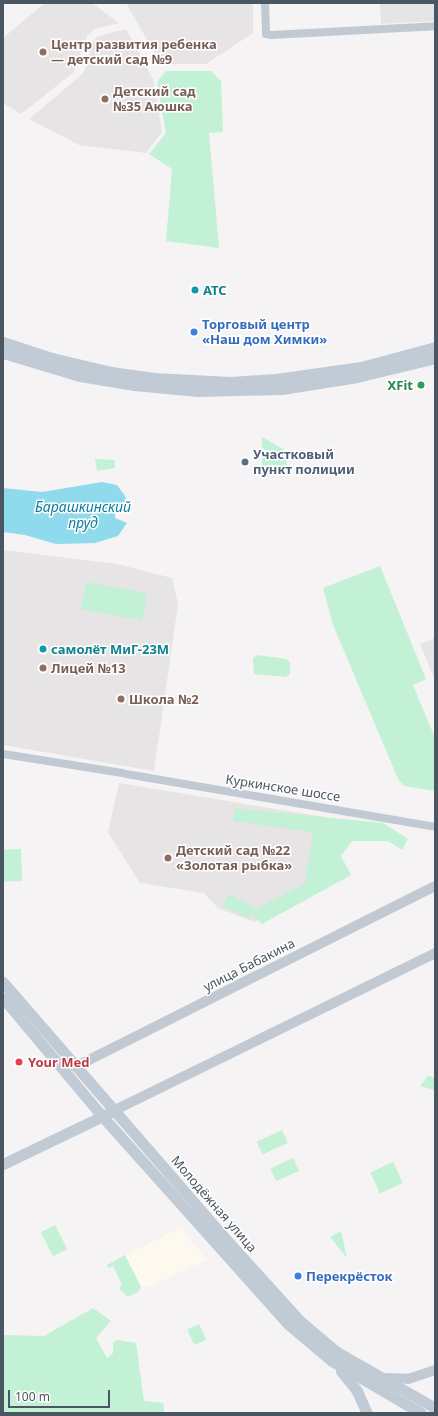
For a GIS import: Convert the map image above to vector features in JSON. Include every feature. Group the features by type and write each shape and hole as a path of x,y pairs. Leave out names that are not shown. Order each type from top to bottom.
{"main road":[{"path":"3,342 52,358 117,373 154,378 230,382 276,379 361,367 435,347"},
{"path":"3,353 80,376 134,386 198,392 282,389 357,377 435,358"},
{"name":"Молодёжная улица","path":"3,982 113,1111 300,1321 337,1352 380,1378 435,1408"},
{"name":"Молодёжная улица","path":"3,998 102,1116 288,1324 332,1361 421,1413"},
{"path":"3,1164 113,1111"},
{"path":"332,1361 357,1391 367,1413"}],"street":[{"path":"264,3 266,34 271,35 435,26"},
{"name":"Куркинское шоссе","path":"3,754 435,827"},
{"name":"улица Бабакина","path":"75,1067 435,886"},
{"path":"113,1111 435,953"},
{"path":"380,1378 408,1379 435,1370"}],"shaded area":[{"name":"Центр развития ребенка — детский сад №9","path":"45,3 92,3 119,23 94,29 87,36 74,72 21,114 3,103 3,38"},
{"path":"126,3 253,3 253,33 206,64 161,64"},
{"path":"380,3 435,3 435,21 381,24"},
{"name":"Детский сад №35 Аюшка","path":"126,29 153,79 162,132 146,153 79,145 29,119 80,76 85,70 94,40 98,36"},
{"path":"3,550 117,564 172,578 178,604 154,771 3,745"},
{"path":"435,638 435,680 420,644"},
{"path":"119,783 324,817 310,886 254,922 218,908 204,893 140,883 108,832"},
{"path":"180,1228 207,1260 152,1285 141,1287 125,1255"}],"green space":[{"path":"166,71 211,71 221,81 223,132 209,133 219,248 166,241 172,169 149,154 166,133 157,82"},
{"path":"262,437 285,450 287,469 262,469"},
{"path":"95,459 115,460 115,468 97,471"},
{"path":"380,566 426,679 413,685 435,738 434,791 405,786 399,781 333,625 323,588"},
{"path":"86,582 147,593 142,620 81,610"},
{"path":"257,655 287,659 290,663 290,674 286,677 254,674 253,658"},
{"path":"235,808 383,823 408,839 402,850 388,841 352,841 341,856 351,875 262,924 253,915 254,910 305,884 313,832 233,821"},
{"path":"21,849 22,881 4,882 3,850"},
{"path":"228,894 255,907 249,919 222,906"},
{"path":"428,1076 435,1078 435,1090 420,1086"},
{"path":"282,1130 288,1143 263,1155 257,1142"},
{"path":"293,1158 299,1171 276,1181 270,1169"},
{"path":"393,1162 403,1183 380,1193 370,1173"},
{"path":"55,1225 67,1249 53,1256 41,1232"},
{"path":"341,1231 347,1258 330,1237"},
{"path":"125,1255 141,1287 138,1292 128,1297 119,1288 122,1285 113,1266 108,1268 107,1265"},
{"path":"93,1308 111,1321 96,1338 107,1358 113,1353 113,1343 117,1340 136,1343 144,1401 163,1403 164,1413 3,1413 3,1335 44,1336"},
{"path":"199,1324 206,1339 194,1345 187,1329"}],"water":[{"name":"Барашкинский пруд","path":"102,482 117,485 125,496 128,507 119,507 115,510 115,518 127,523 118,536 95,543 56,544 25,535 3,532 3,488 42,492"}],"place":[{"name":"Центр развития ребенка — детский сад №9","path":"43,52"},
{"name":"Детский сад №35 Аюшка","path":"105,99"},
{"name":"АТС","path":"195,290"},
{"name":"Торговый центр «Наш дом Химки»","path":"194,332"},
{"name":"XFit","path":"421,385"},
{"name":"Участковый пункт полиции","path":"245,462"},
{"name":"самолёт МиГ-23М","path":"43,649"},
{"name":"Лицей №13","path":"43,668"},
{"name":"Школа №2","path":"121,699"},
{"name":"Детский сад №22 «Золотая рыбка»","path":"168,858"},
{"name":"Your Med","path":"19,1062"},
{"name":"Перекрёсток","path":"298,1276"}]}
